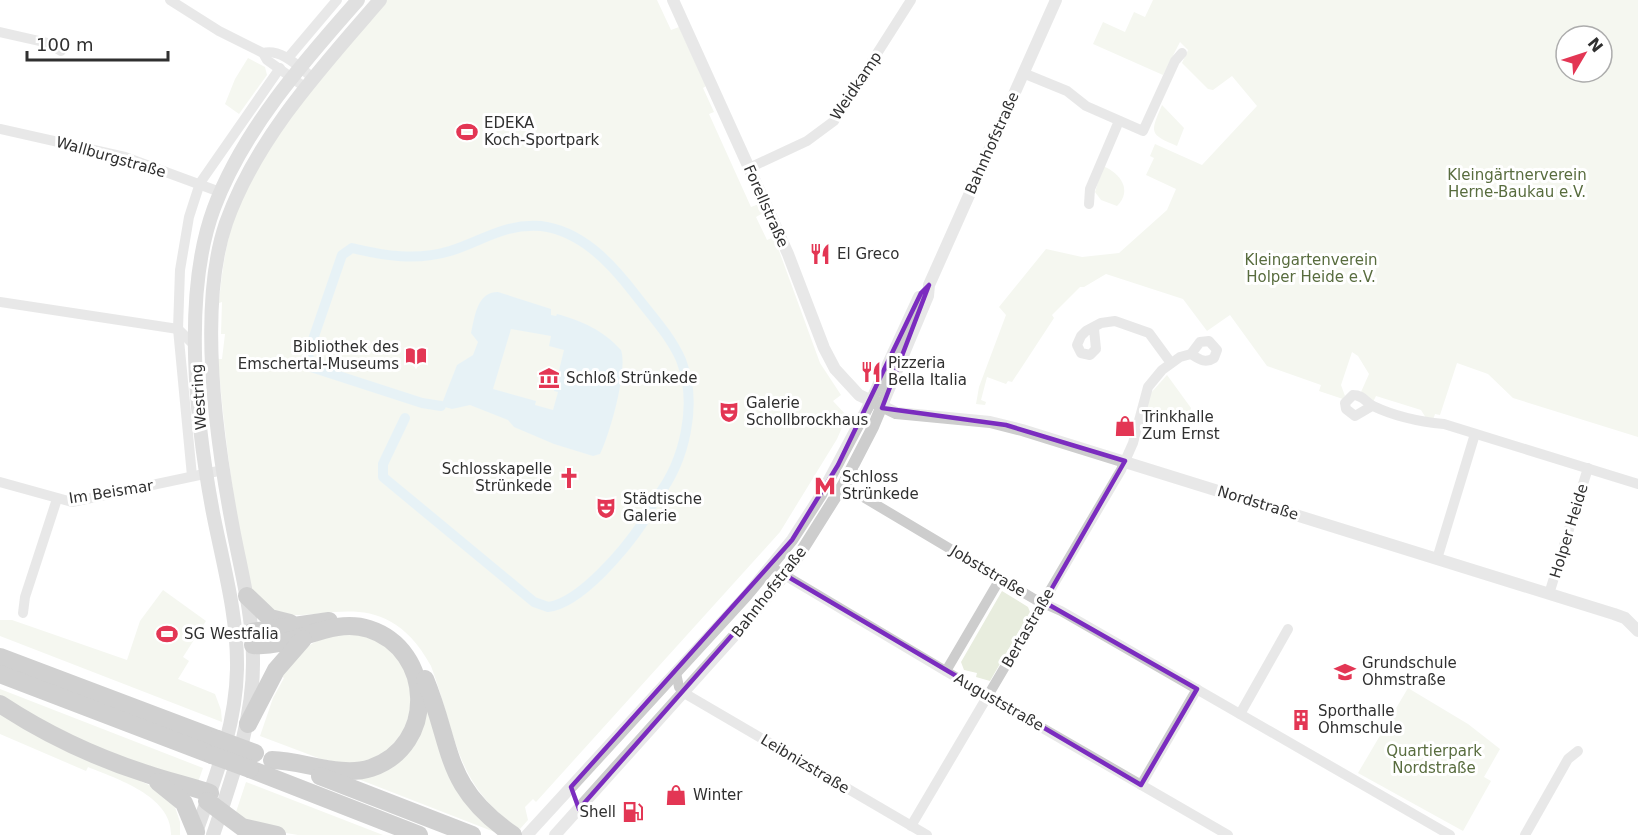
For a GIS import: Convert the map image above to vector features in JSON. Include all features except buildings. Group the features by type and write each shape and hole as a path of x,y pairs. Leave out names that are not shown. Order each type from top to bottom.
{"highway":[{"path":"247,596 270,618 303,631 347,626 368,629 387,638 402,651 414,670 420,695 418,715 412,733 402,748 386,761 371,768 343,771 295,760 259,760"},
{"path":"244,639 274,646 303,631 338,619 359,621 384,629 403,643 414,657 428,687 449,760 463,786 484,813 513,835"},
{"path":"248,724 276,670 303,631"},
{"path":"0,657 215,747"},
{"path":"0,674 259,760 472,835"},
{"path":"0,704 48,731 215,801 242,827 277,835"},
{"path":"259,760 419,835"},
{"path":"147,774 182,800 201,834"},
{"path":"232,835 254,831"}],"main road":[{"name":"Westring","path":"201,834 248,724 244,639 206,473 196,347 196,311 201,256 220,192 261,122 297,73 358,0"},
{"name":"Westring","path":"215,801 244,639 247,596 223,470 214,386 214,283 221,241 238,193 252,168 310,83 380,0"}],"street":[{"path":"170,0 219,31 263,53 267,60 280,68 297,73 310,83"},
{"path":"288,58 337,0"},
{"name":"Forellstraße","path":"673,0 788,254 824,348 845,381 876,405"},
{"name":"Weidkamp","path":"749,168 807,141 834,121 911,0"},
{"name":"Bahnhofstraße","path":"555,835 684,693 785,575 843,485 876,405 928,296 929,285 1056,0"},
{"path":"0,32 48,43 61,51"},
{"path":"263,53 270,51 288,58 297,73"},
{"path":"1023,73 1067,91 1086,106 1143,132 1175,61 1182,52"},
{"name":"Westring","path":"192,477 178,328 184,240 194,197 200,183 280,68"},
{"path":"1089,204 1090,189 1119,121"},
{"name":"Wallburgstraße","path":"0,129 124,157 220,192"},
{"path":"0,302 178,328 196,347"},
{"path":"178,328 196,311"},
{"path":"1094,329 1101,323 1115,321 1149,333 1170,363 1191,354"},
{"name":"Bertastraße","path":"910,826 989,697 1125,460 1148,387 1170,363"},
{"name":"Bahnhofstraße","path":"527,835 771,567 792,540 876,405"},
{"name":"Nordstraße","path":"876,405 902,414 1006,425 1125,460 1625,618 1638,631"},
{"name":"Holper Heide","path":"1372,406 1475,434 1638,484"},
{"path":"1437,559 1475,434"},
{"name":"Holper Heide","path":"1549,594 1588,468"},
{"name":"Im Beismar","path":"0,482 72,502 223,470"},
{"name":"Jobststraße","path":"843,485 1000,579 1197,688 1450,835"},
{"path":"23,613 25,597 57,499"},
{"name":"Auguststraße","path":"771,567 989,697 1228,835"},
{"path":"946,671 1000,579"},
{"path":"1240,714 1288,629"},
{"path":"676,673 679,687 684,693"},
{"path":"1142,785 1197,688"},
{"name":"Leibnizstraße","path":"684,693 927,835"},
{"path":"1525,835 1568,759 1578,751"},
{"path":"572,787 573,799 579,808"}],"highlighted area":[{"path":"929,285 882,408 1006,425 1125,461 1044,602 1197,689 1141,785 785,575 579,809 571,787 792,540 838,465 921,293"}],"green space":[{"path":"387,0 657,0 671,30 679,27 706,86 703,88 714,112 709,114 751,207 759,204 763,213 756,217 767,240 774,237 820,363 841,395 833,401 847,416 837,439 780,532 536,802 533,799 525,807 528,820 520,829 499,813 482,795 470,777 453,736 431,666 409,636 386,619 363,612 294,615 275,612 258,601 247,579 227,447 218,359 222,359 225,334 221,334 222,302 219,303 230,232 241,200 283,129 333,63"},
{"path":"1153,0 1638,0 1638,437 1513,398 1488,374 1457,363 1440,415 1435,414 1433,420 1426,418 1421,410 1376,396 1373,402 1361,392 1369,374 1358,356 1352,352 1341,385 1345,396 1343,399 1319,391 1321,385 1267,366 1230,315 1207,331 1183,299 1106,274 1080,287 1052,315 1054,318 1012,382 1008,381 1006,384 987,377 981,400 986,402 985,405 976,404 979,387 1006,315 999,307 1046,249 1082,257 1119,253 1167,210 1176,189 1146,175 1154,158 1150,156 1155,144 1202,165 1257,106 1232,76 1213,90 1208,89 1182,63 1188,50 1180,42 1163,75 1093,44 1103,22 1125,32 1134,12 1145,17"},
{"path":"248,58 265,67 267,75 239,114 225,104 235,79"},
{"path":"1162,105 1184,128 1177,146 1154,132 1155,122"},
{"path":"1103,166 1115,173 1124,188 1122,200 1117,206 1101,200 1095,192"},
{"path":"1167,375 1191,408 1186,427 1144,414 1150,394"},
{"path":"163,590 206,621 183,657 189,661 178,679 215,694 221,710 222,722 0,636 0,620 12,620 127,660 140,621"},
{"path":"1002,591 1028,607 1030,612 990,681 976,677 977,673 964,670 961,662"},
{"path":"357,633 381,642 403,662 413,701 404,731 388,750 366,762 348,764 321,759 260,736 273,698 284,678 280,675 312,644 330,637"},
{"name":"Quartierpark Nordstraße","path":"1408,688 1468,724 1500,749 1484,777 1491,781 1463,831 1358,773"},
{"path":"0,689 203,768 197,785 99,749 0,699"},
{"path":"424,695 497,833 353,777 392,761"},
{"path":"0,714 151,786 175,807 180,822 180,835 171,835 169,821 163,810 141,791 88,767 86,771 0,734"},
{"path":"246,782 383,835 298,835 257,828 235,815"}],"water":[{"path":"498,292 551,309 551,315 556,316 557,314 583,323 607,337 621,350 623,359 620,386 613,418 600,454 593,456 554,444 514,427 508,420 470,405 452,409 441,406 457,365 473,355 478,342 471,333 478,306 485,296","holes":["511,329 551,336 549,346 564,350 554,391 558,392 553,410 535,405 536,401 493,389"]}],"waterway":[{"path":"405,418 383,464 383,477 534,602 548,607 574,596 602,573 644,521 675,467 686,431 688,395 681,360 659,325 605,259 569,234 541,226 516,227 450,251 413,257 352,248 342,255 308,354 311,367 422,403 441,406"}],"place":[{"name":"EDEKA Koch-Sportpark","path":"467,132"},
{"name":"El Greco","path":"820,254"},
{"name":"Bibliothek des Emschertal-Museums","path":"416,356"},
{"name":"Pizzeria Bella Italia","path":"871,372"},
{"name":"Schloß Strünkede","path":"549,378"},
{"name":"Galerie Schollbrockhaus","path":"729,412"},
{"name":"Trinkhalle Zum Ernst","path":"1125,426"},
{"name":"Schlosskapelle Strünkede","path":"569,478"},
{"name":"Schloss Strünkede","path":"825,486"},
{"name":"Städtische Galerie","path":"606,508"},
{"name":"SG Westfalia","path":"167,634"},
{"name":"Grundschule Ohmstraße","path":"1345,672"},
{"name":"Sporthalle Ohmschule","path":"1301,720"},
{"name":"Winter","path":"676,795"},
{"name":"Shell","path":"633,812"}],"park label":[{"name":"Kleingärtnerverein Herne-Baukau e.V.","path":"1517,184"},
{"name":"Kleingartenverein Holper Heide e.V.","path":"1311,268"}]}
